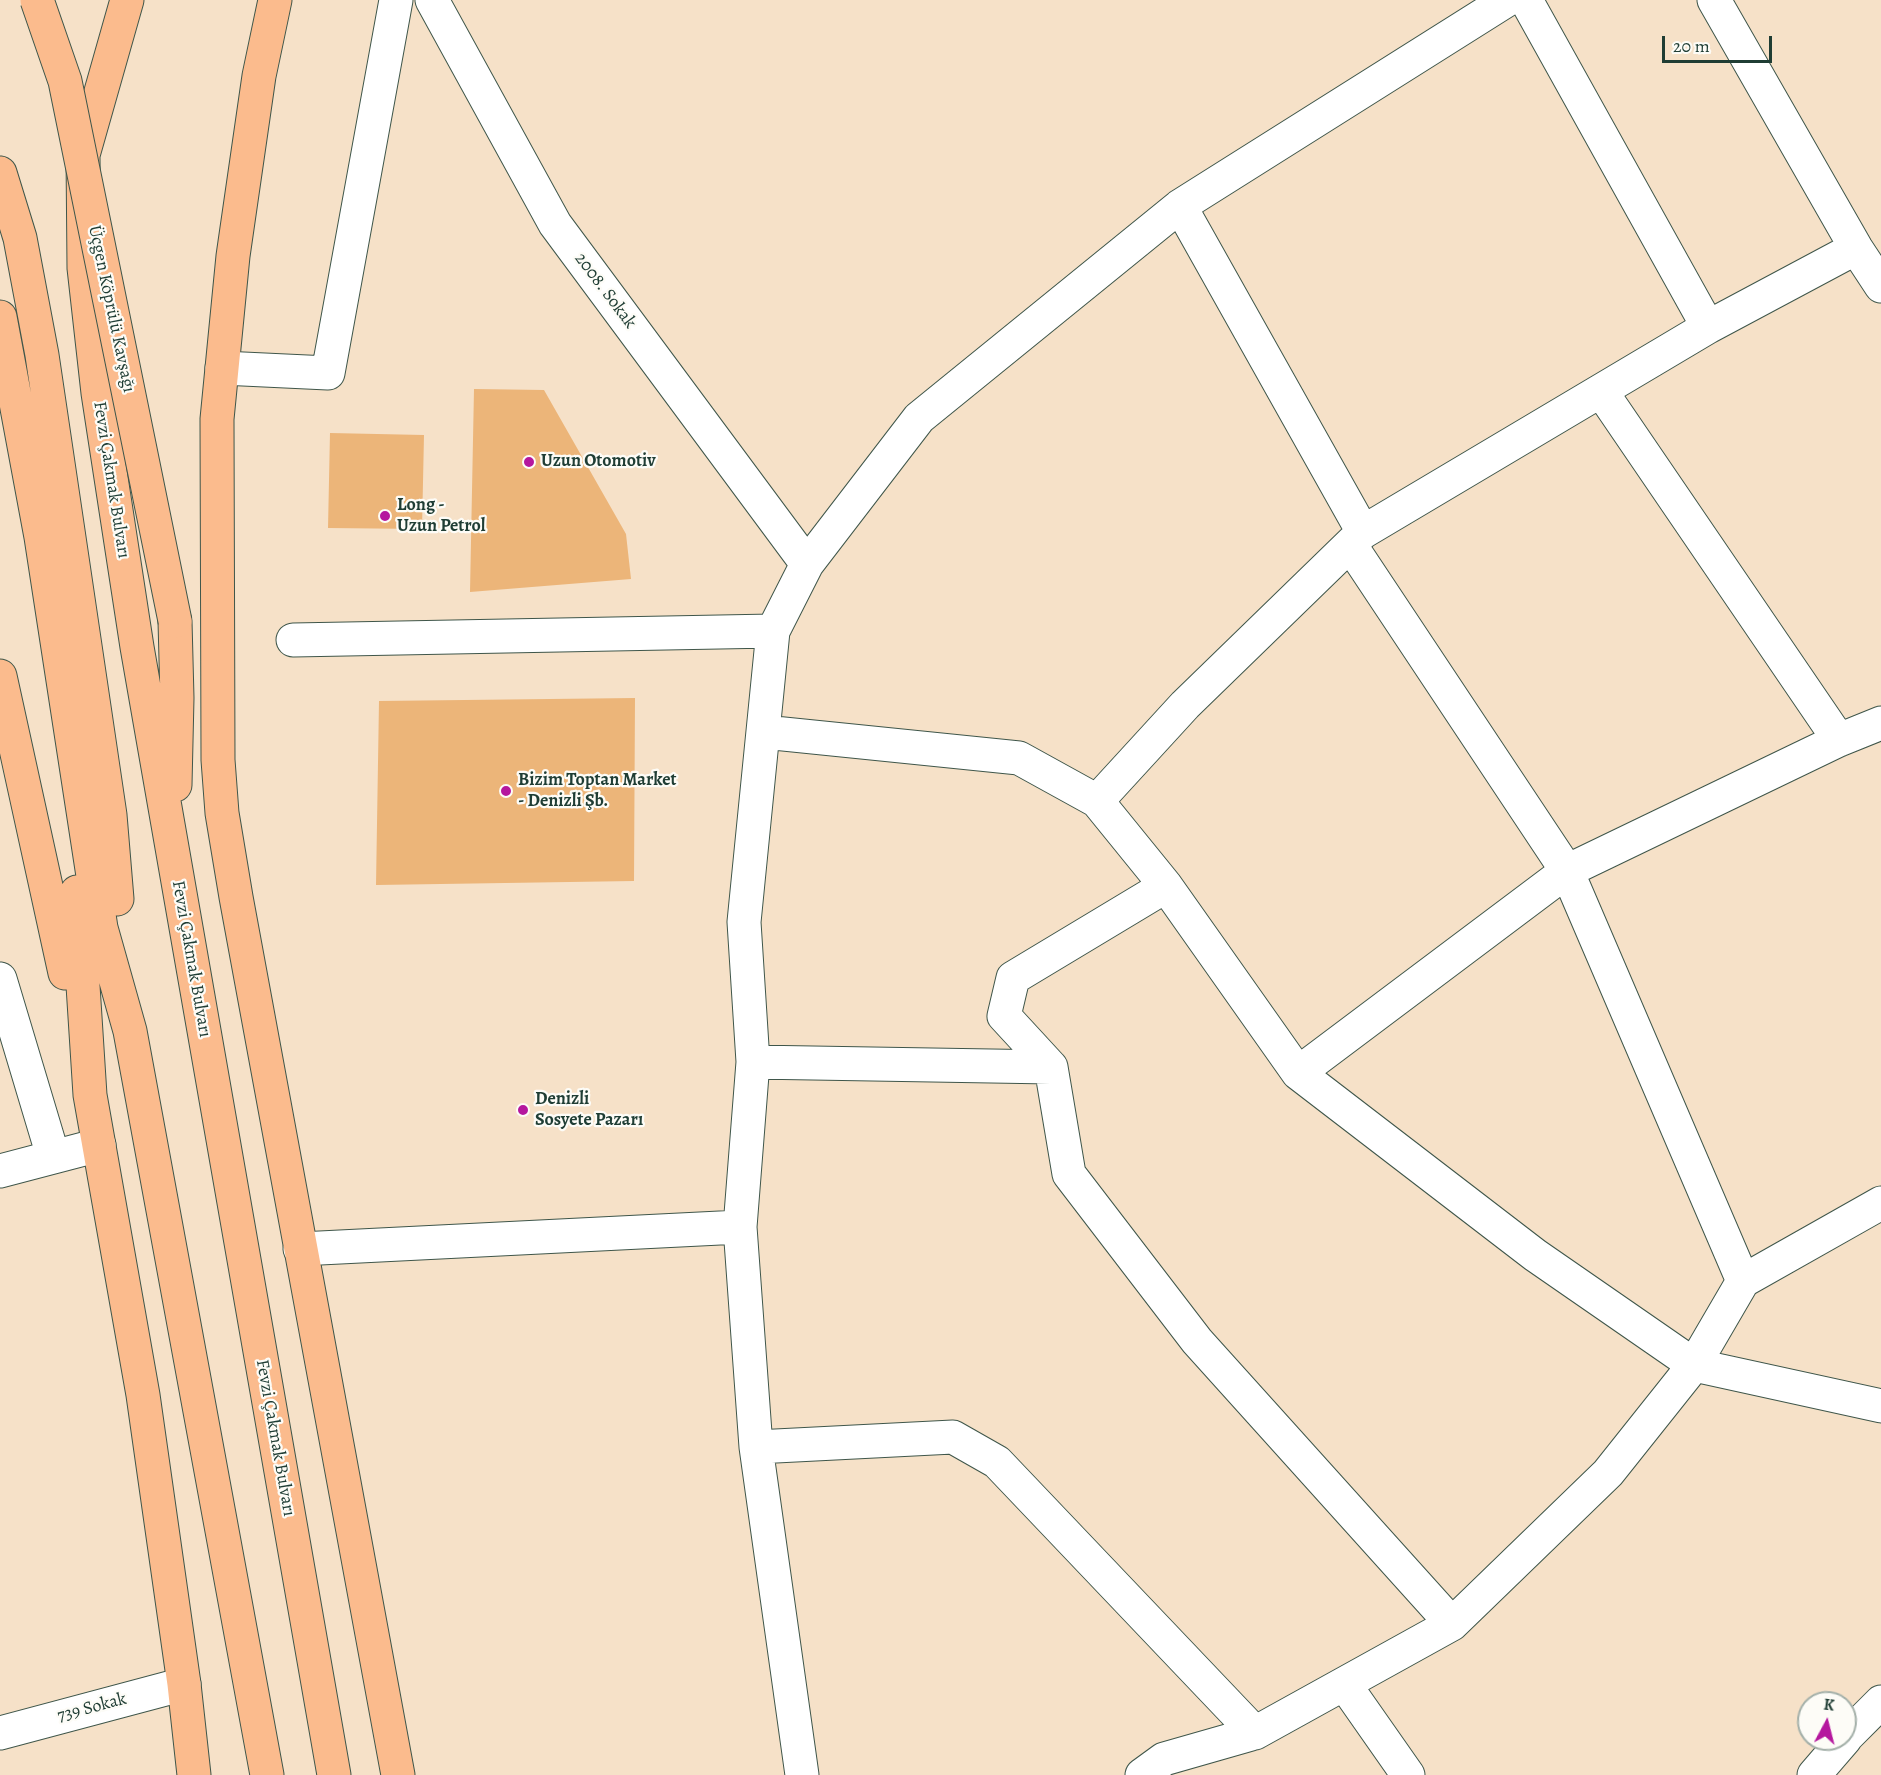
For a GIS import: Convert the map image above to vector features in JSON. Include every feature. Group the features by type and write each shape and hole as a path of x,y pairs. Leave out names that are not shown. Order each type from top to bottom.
{"main road":[{"name":"Üçgen Köprülü Kavşağı","path":"36,0 65,81 175,621"},
{"name":"Fevzi Çakmak Bulvarı","path":"126,0 83,154 84,268 98,393 136,647 334,1775"},
{"path":"222,813 218,760 216,635 217,419 233,256 259,76 275,0"},
{"path":"0,173 20,238 43,367 110,815 130,1031 267,1775"},
{"path":"0,317 41,537 101,928 130,1031"},
{"path":"175,621 222,813 398,1775"},
{"path":"175,621 177,698 175,793 189,951"},
{"path":"0,676 99,1145 143,1395 184,1684 194,1775"},
{"path":"69,725 90,1095"}],"street":[{"path":"222,368 328,373 396,0"},
{"name":"2008. Sokak","path":"432,0 555,224 807,564"},
{"path":"802,1775 756,1447 740,1227 753,1062 744,922 773,632 807,564 919,418 1180,206 1507,0"},
{"path":"1526,0 1708,327"},
{"path":"1097,801 1185,705 1357,539 1708,327 1871,263 1714,0"},
{"path":"1180,206 1357,539 1567,871 1743,1281"},
{"path":"1602,391 1839,740"},
{"path":"293,640 773,632"},
{"path":"1298,1073 1567,871 1839,740 1881,723"},
{"path":"764,732 1019,758 1097,801 1166,886 1298,1073 1535,1255 1694,1365 1881,1406"},
{"path":"1166,886 1013,978 1004,1016 1052,1067 1069,1174 1197,1341 1452,1624"},
{"path":"0,979 52,1156"},
{"path":"753,1062 1052,1067"},
{"path":"0,1171 99,1145"},
{"path":"1142,1775 1164,1759 1255,1733 1452,1624 1608,1473 1694,1365 1743,1281 1881,1203"},
{"path":"300,1249 740,1227"},
{"path":"756,1447 953,1437 997,1462 1255,1733"},
{"name":"739 Sokak","path":"0,1732 184,1684"},
{"path":"1345,1685 1408,1775"},
{"path":"1857,1727 1881,1702"},
{"path":"1814,1775 1835,1751"}],"building":[{"name":"Uzun Otomotiv","path":"474,389 544,390 626,534 631,579 470,592"},
{"path":"330,433 424,435 422,529 328,528"},
{"name":"Bizim Toptan Market - Denizli Şb.","path":"635,698 634,881 376,885 379,701"}],"place":[{"name":"Uzun Otomotiv","path":"529,462"},
{"name":"Long - Uzun Petrol","path":"385,516"},
{"name":"Bizim Toptan Market - Denizli Şb.","path":"506,791"},
{"name":"Denizli Sosyete Pazarı","path":"523,1110"}]}
